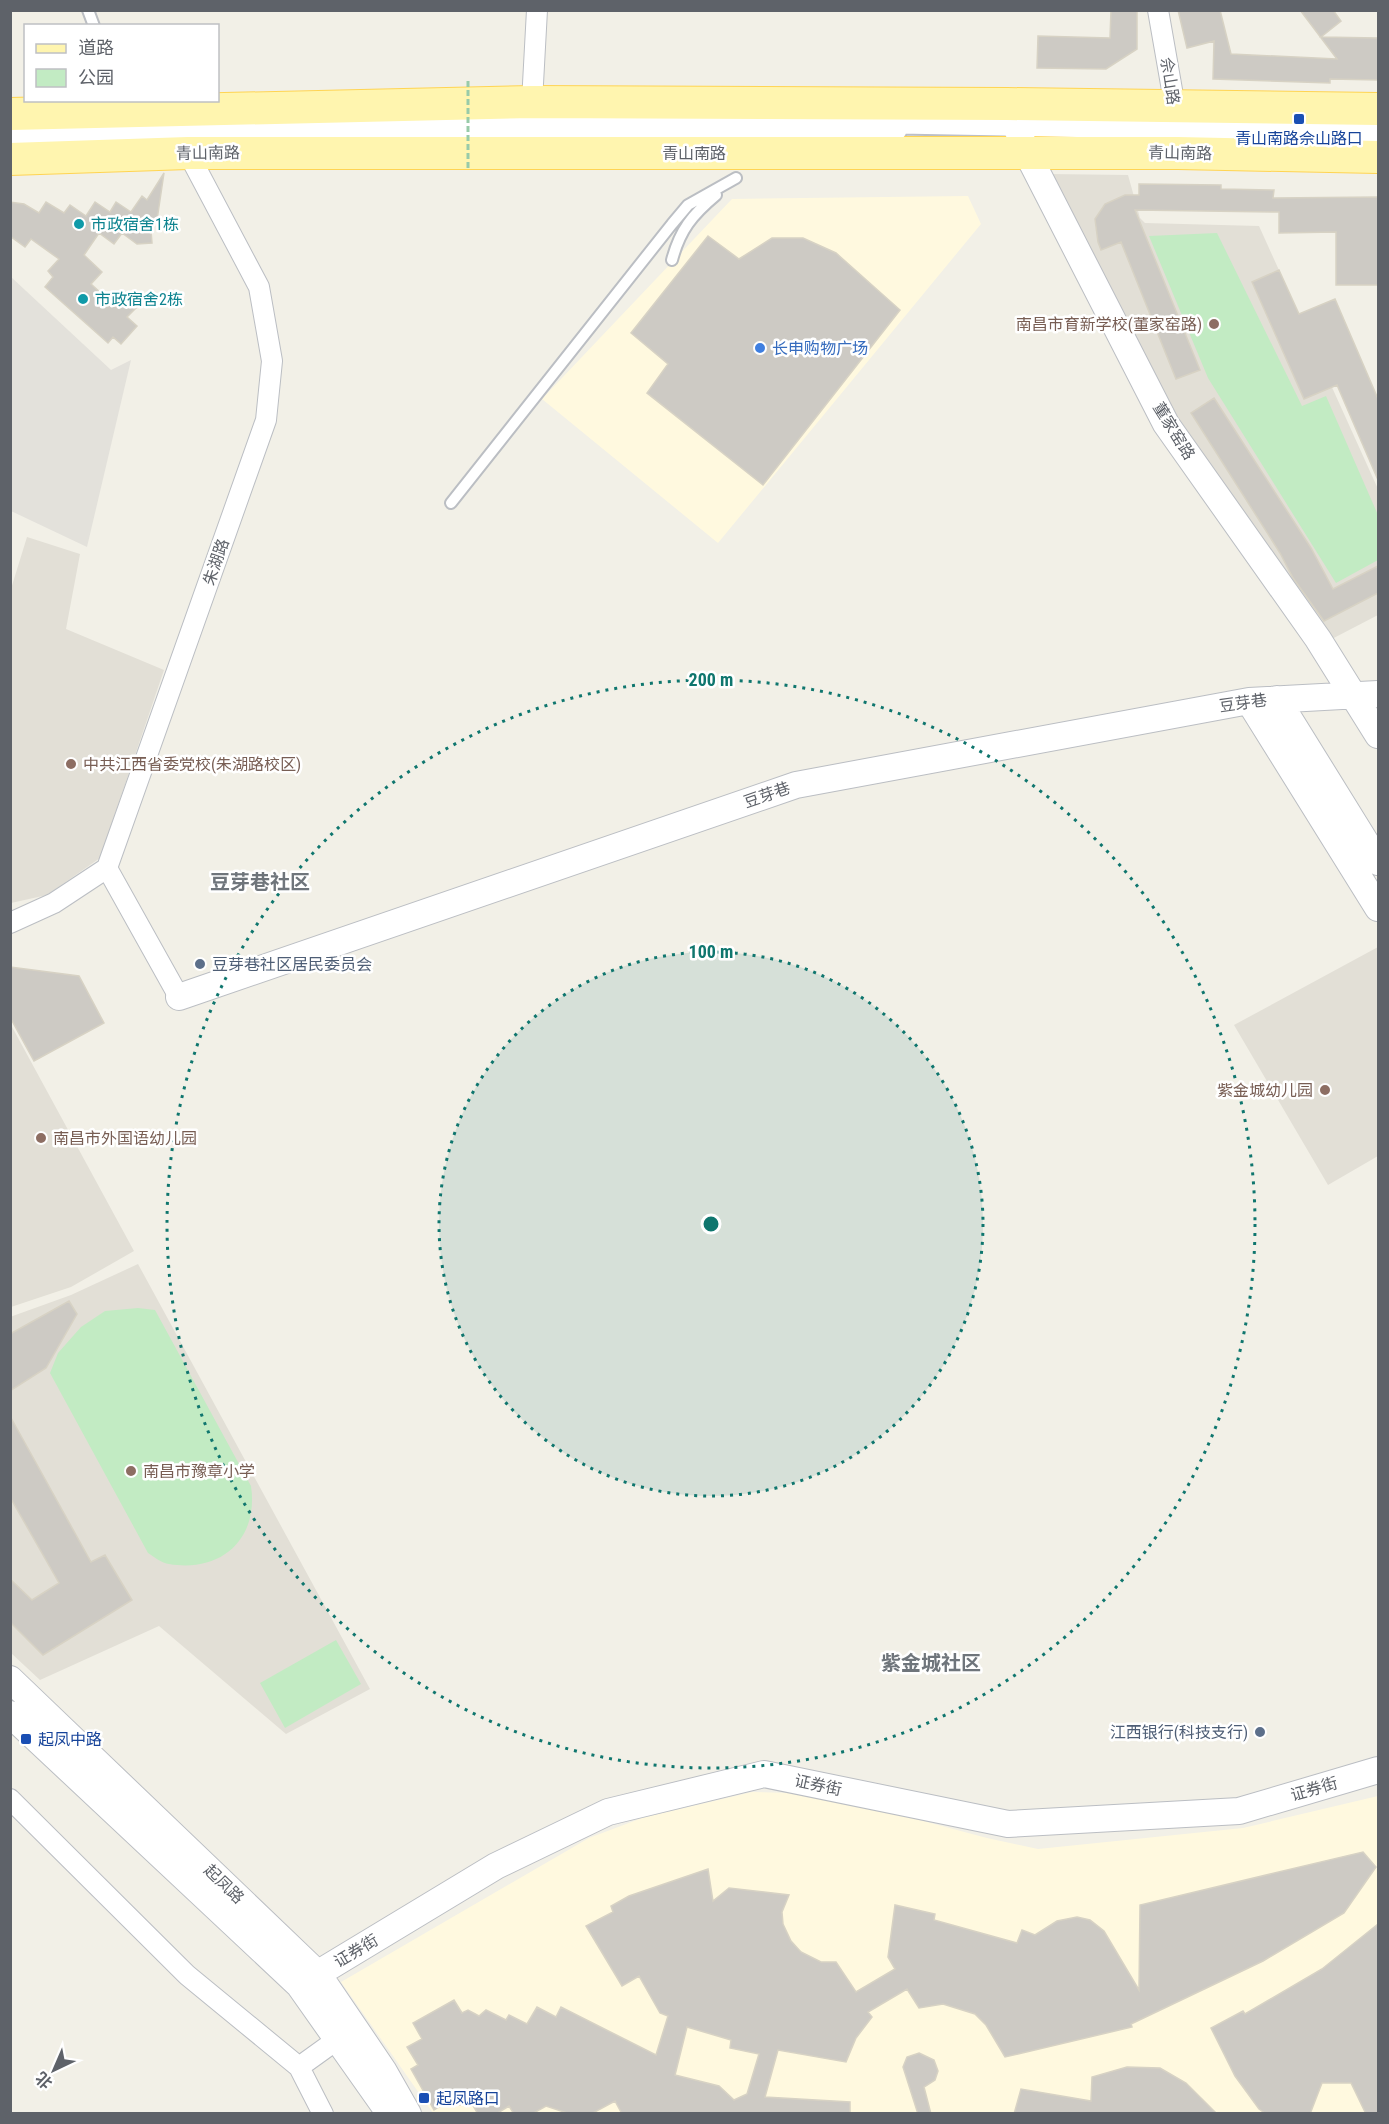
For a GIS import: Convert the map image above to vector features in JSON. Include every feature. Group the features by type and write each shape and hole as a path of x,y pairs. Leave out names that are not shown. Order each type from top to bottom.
{"main road":[{"name":"青山南路","path":"10,114 118,106 532,102 1017,127 1176,130 1378,157"},
{"name":"青山南路","path":"10,159 188,153 749,168 1017,127 1176,130 1378,109"},
{"path":"10,129 307,118 793,117 1017,127"},
{"path":"10,137 838,126 1017,127"},
{"path":"1176,130 1378,129"},
{"path":"1176,130 1378,142"}],"street":[{"path":"532,102 537,10"},
{"name":"佘山路","path":"1158,10 1176,130"},
{"name":"董家窑路","path":"1017,127 1166,424 1318,639 1366,695 1378,735"},
{"name":"朱湖路","path":"107,868 266,420 273,361 259,287 188,153"},
{"name":"豆芽巷","path":"178,997 796,785 1249,701 1366,695"},
{"path":"1277,699 1378,862"},
{"path":"1249,701 1378,908"},
{"path":"10,923 54,903 107,868 178,997"},
{"name":"起凤路","path":"10,1679 308,1980 383,2070 408,2114"},
{"name":"起凤路","path":"10,1714 308,1980 338,2040 390,2114"},
{"name":"证券街","path":"308,1980 496,1866 608,1812 764,1774 1008,1824 1239,1811 1378,1770"},
{"path":"10,1799 187,1975 299,2067 322,2114"},
{"path":"299,2067 338,2040"}],"lane":[{"path":"672,260 677,239 687,224 710,200 749,168"},
{"path":"451,503 688,206 749,168"}],"path":[{"path":"468,81 468,168"}],"shaded area":[{"name":"南昌市育新学校(董家窑路)","path":"1048,174 1128,175 1140,218 1145,223 1259,226 1378,489 1378,615 1328,641 1175,423"},
{"path":"968,196 981,224 718,543 542,399 732,199"},
{"path":"11,277 111,370 131,360 87,547 11,511"},
{"name":"中共江西省委党校(朱湖路校区)","path":"27,537 80,554 66,629 164,670 100,858 47,895 11,903 10,592"},
{"name":"紫金城幼儿园","path":"1378,947 1378,1156 1328,1185 1234,1025"},
{"name":"南昌市外国语幼儿园","path":"11,1025 134,1251 71,1287 11,1307"},
{"name":"南昌市豫章小学","path":"138,1264 370,1689 286,1734 159,1626 40,1680 11,1653 10,1317 71,1295"},
{"path":"752,1792 793,1793 848,1801 987,1838 1038,1849 1243,1828 1378,1796 1378,2113 433,2113 341,1982 589,1838 642,1818"}],"green space":[{"path":"1217,233 1302,406 1326,396 1378,515 1378,560 1336,583 1208,378 1149,236"},
{"path":"138,1308 155,1310 251,1486 252,1505 249,1522 242,1536 233,1548 205,1563 169,1564 148,1553 50,1373 58,1353 81,1327 105,1311"},
{"path":"336,1640 361,1684 285,1728 260,1683"}],"building":[{"path":"1111,10 1137,10 1137,49 1106,69 1037,68 1038,36 1110,38"},
{"path":"1178,10 1220,10 1231,54 1337,59 1300,10 1333,10 1341,21 1321,37 1378,38 1378,80 1330,79 1330,83 1213,79 1214,41 1187,48"},
{"path":"164,173 157,220 150,219 152,243 137,244 122,233 114,244 99,233 84,255 102,272 91,284 113,304 124,293 138,306 127,317 137,326 121,344 113,337 108,343 45,287 53,277 48,271 59,259 31,239 25,247 10,236 10,202 24,204 39,213 46,202 64,213 70,205 86,216 95,202 110,212 116,202 131,212 142,196 147,200"},
{"path":"1139,184 1221,185 1221,189 1274,190 1273,198 1378,197 1378,285 1336,285 1336,232 1279,233 1279,212 1135,210 1200,370 1176,379 1121,242 1101,250 1098,242 1095,219 1105,204 1125,195 1139,195"},
{"name":"长申购物广场","path":"708,236 739,259 772,238 803,238 836,253 900,310 763,485 647,393 668,364 631,333"},
{"path":"1279,270 1299,314 1335,299 1378,399 1378,480 1337,385 1304,399 1252,282"},
{"path":"1214,398 1311,548 1333,589 1378,566 1378,593 1324,621 1293,578 1280,553 1191,413"},
{"path":"10,967 79,976 104,1023 34,1061 10,1017"},
{"path":"69,1301 77,1314 46,1368 10,1391 10,1334"},
{"path":"10,1416 91,1562 105,1555 132,1600 43,1655 10,1622 10,1579 32,1600 59,1583 10,1497"},
{"path":"1363,1852 1376,1867 1344,1913 1263,1961 1131,2024 1132,2027 1005,2057 986,2025 975,2014 943,2004 919,2008 907,1989 868,2012 872,2017 856,2038 846,2062 778,2050 765,2097 850,2102 850,2114 622,2114 615,2101 591,2114 570,2114 546,2106 532,2114 514,2114 509,2106 496,2114 478,2114 469,2099 460,2105 455,2097 434,2110 411,2069 418,2065 407,2047 422,2039 413,2023 454,2000 462,2013 468,2010 479,2016 486,2010 506,2020 509,2015 527,2024 537,2007 556,2017 561,2007 656,2055 668,2016 660,2013 639,1976 622,1986 586,1926 613,1912 611,1906 629,1896 708,1869 713,1901 729,1888 789,1895 782,1912 783,1924 791,1941 801,1952 821,1962 836,1962 856,1992 895,1969 888,1957 895,1905 935,1914 934,1920 1017,1943 1022,1930 1035,1935 1057,1921 1077,1917 1090,1920 1104,1931 1139,1990 1140,1905","holes":["687,2027 731,2040 730,2048 759,2054 747,2094 734,2100 719,2086 675,2075"]},
{"path":"1378,1924 1378,2114 1366,2114 1351,2083 1322,2083 1310,2114 1266,2114 1259,2109 1235,2076 1211,2028 1243,2011 1245,2014 1322,1969"},
{"path":"919,2053 934,2060 938,2071 935,2080 924,2087 931,2114 918,2114 903,2067 907,2057"},
{"path":"1127,2067 1160,2068 1186,2083 1217,2114 1014,2114 1021,2089 1091,2101 1092,2077"}],"place":[{"name":"青山南路佘山路口","path":"1299,119"},
{"name":"市政宿舍1栋","path":"79,224"},
{"name":"市政宿舍2栋","path":"83,299"},
{"name":"南昌市育新学校(董家窑路)","path":"1214,324"},
{"name":"长申购物广场","path":"760,348"},
{"name":"中共江西省委党校(朱湖路校区)","path":"71,764"},
{"name":"豆芽巷社区居民委员会","path":"200,964"},
{"name":"紫金城幼儿园","path":"1325,1090"},
{"name":"南昌市外国语幼儿园","path":"41,1138"},
{"name":"南昌市豫章小学","path":"131,1471"},
{"name":"江西银行(科技支行)","path":"1260,1732"},
{"name":"起凤中路","path":"26,1739"},
{"name":"起凤路口","path":"424,2098"}],"district":[{"name":"豆芽巷社区","path":"260,882"},
{"name":"紫金城社区","path":"931,1663"}]}
